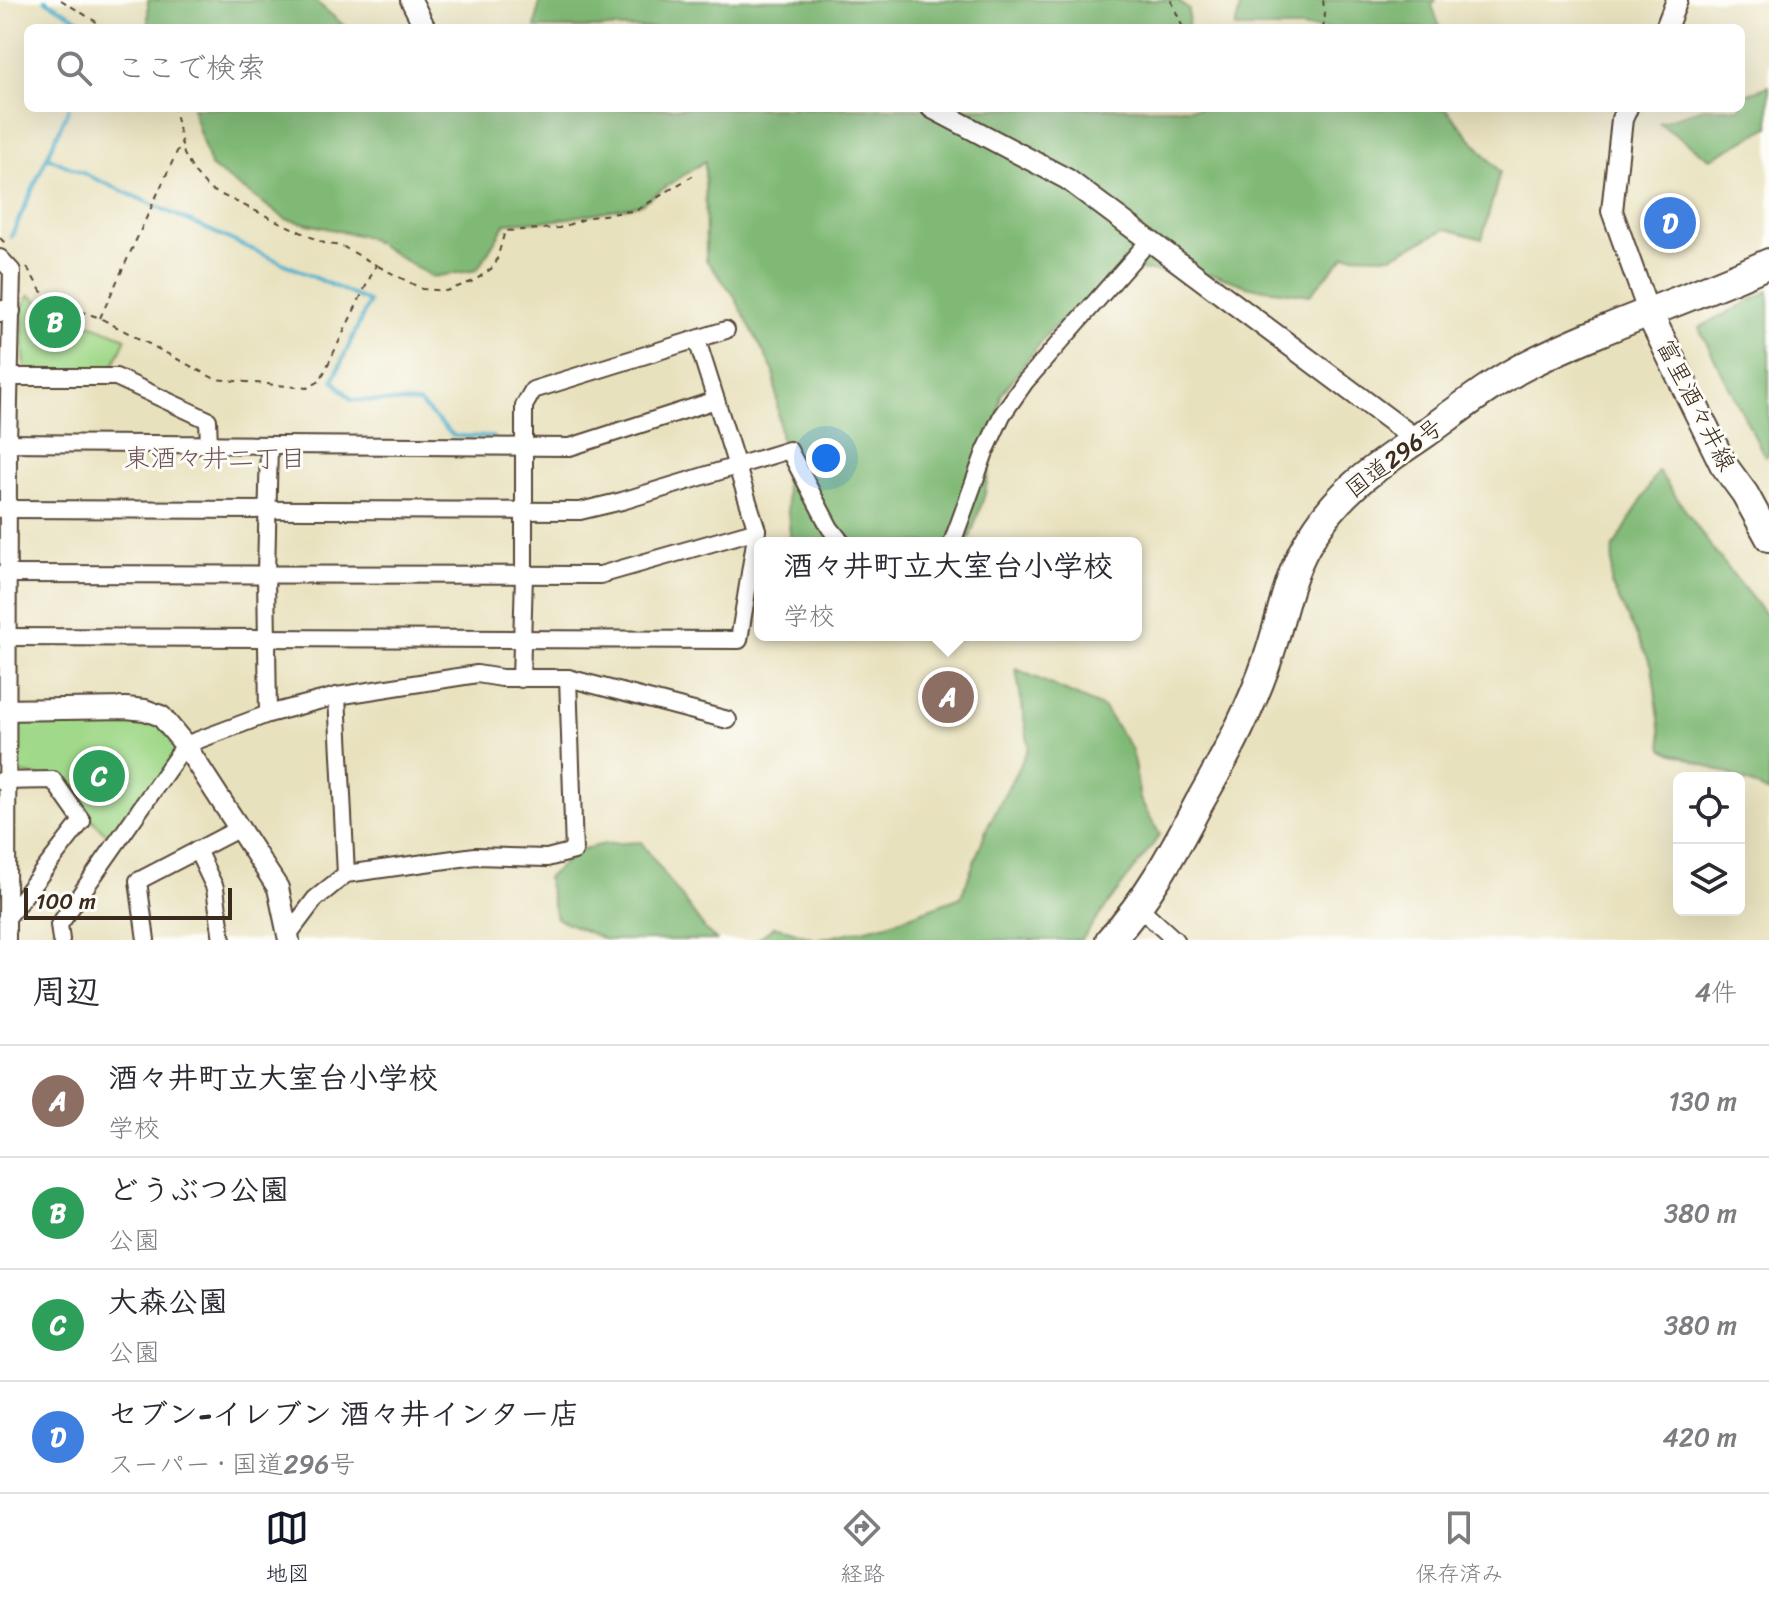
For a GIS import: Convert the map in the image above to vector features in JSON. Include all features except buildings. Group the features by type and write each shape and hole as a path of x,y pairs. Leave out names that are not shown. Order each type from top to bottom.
{"highway":[{"name":"国道296号","path":"1110,940 1139,907 1156,881 1236,736 1269,656 1285,599 1304,549 1346,491 1366,473 1527,365 1648,311 1769,263"}],"main road":[{"name":"富里酒々井線","path":"1648,311 1723,464 1745,494 1769,538"}],"street":[{"path":"411,0 423,24"},
{"path":"1668,24 1677,0"},
{"path":"940,112 1067,179 1406,432 1413,441"},
{"path":"1625,112 1612,211 1648,311"},
{"path":"954,537 1002,415 1025,382 1149,241"},
{"path":"5,253 12,271 5,311 4,443 3,850 7,940"},
{"path":"521,679 524,575 522,446 524,406 533,390 726,330"},
{"path":"697,340 757,530 756,537"},
{"path":"5,377 116,377 208,420 209,445"},
{"path":"4,443 570,447 716,400"},
{"path":"268,714 266,574 269,445"},
{"path":"4,509 580,511 789,450 837,537"},
{"path":"4,574 600,575 757,530"},
{"path":"3,637 739,640 754,548"},
{"path":"61,940 59,925 185,745 268,714 337,696 477,674 521,679 568,678 728,720"},
{"path":"289,937 315,899 346,874 475,856 547,858 574,851 568,678"},
{"path":"337,696 346,874"},
{"path":"3,710 145,710 161,716 185,745 278,888 289,937"},
{"path":"3,781 53,780 82,821 4,919"},
{"path":"146,940 138,881 238,829"},
{"path":"197,850 215,888 222,940"},
{"path":"1139,907 1175,940"}],"path":[{"path":"61,0 100,24"},
{"path":"1171,0 1181,24"},
{"path":"1323,0 1324,24"},
{"path":"175,112 181,142 194,172 209,189 326,244 342,246 422,289 446,291 474,281 495,266 505,231 559,228 590,217 637,210 694,175"},
{"path":"100,318 181,142"},
{"path":"0,238 5,253"},
{"path":"21,259 41,291 52,301 100,318 215,379 307,388 320,381 376,265 373,263"}],"green space":[{"path":"148,0 314,0 342,24 148,24"},
{"path":"540,0 1177,0 1189,9 1188,24 536,24"},
{"path":"1242,0 1436,0 1432,5 1439,24 1236,24"},
{"path":"1769,86 1769,127 1710,159 1659,123 1691,112 1745,112 1745,95"},
{"path":"193,112 1448,112 1500,172 1482,239 1446,229 1392,256 1345,255 1310,295 1250,287 1215,275 1135,270 1051,329 1001,395 985,494 970,537 790,537 774,372 733,294 706,260 705,161 639,205 557,220 506,223 477,270 432,277 366,237 286,219 210,166"},
{"path":"1769,291 1769,455 1765,457 1699,328"},
{"path":"30,295 44,306 126,338 111,371 25,371 22,307"},
{"path":"1658,471 1714,551 1769,619 1769,793 1745,781 1745,772 1723,772 1663,749 1652,666 1611,584 1613,549"},
{"path":"1016,669 1104,708 1132,750 1140,799 1160,835 1081,940 817,940 888,924 961,897 987,828 1029,747"},
{"path":"139,710 185,745 116,844 53,780 14,771 14,724"},
{"path":"641,842 716,940 606,940 556,918 547,878 579,850 605,844"},
{"path":"775,926 817,940 756,940"}],"waterway":[{"path":"45,0 86,24"},
{"path":"11,237 67,112"},
{"path":"47,157 369,302 333,380 352,400 419,403 454,436 493,437"}],"place":[{"name":"セブン-イレブン 酒々井インター店","path":"1670,223"},
{"name":"どうぶつ公園","path":"55,322"},
{"name":"酒々井町立大室台小学校","path":"948,697"},
{"name":"大森公園","path":"99,776"}],"district":[{"name":"東酒々井二丁目","path":"215,458"}]}
